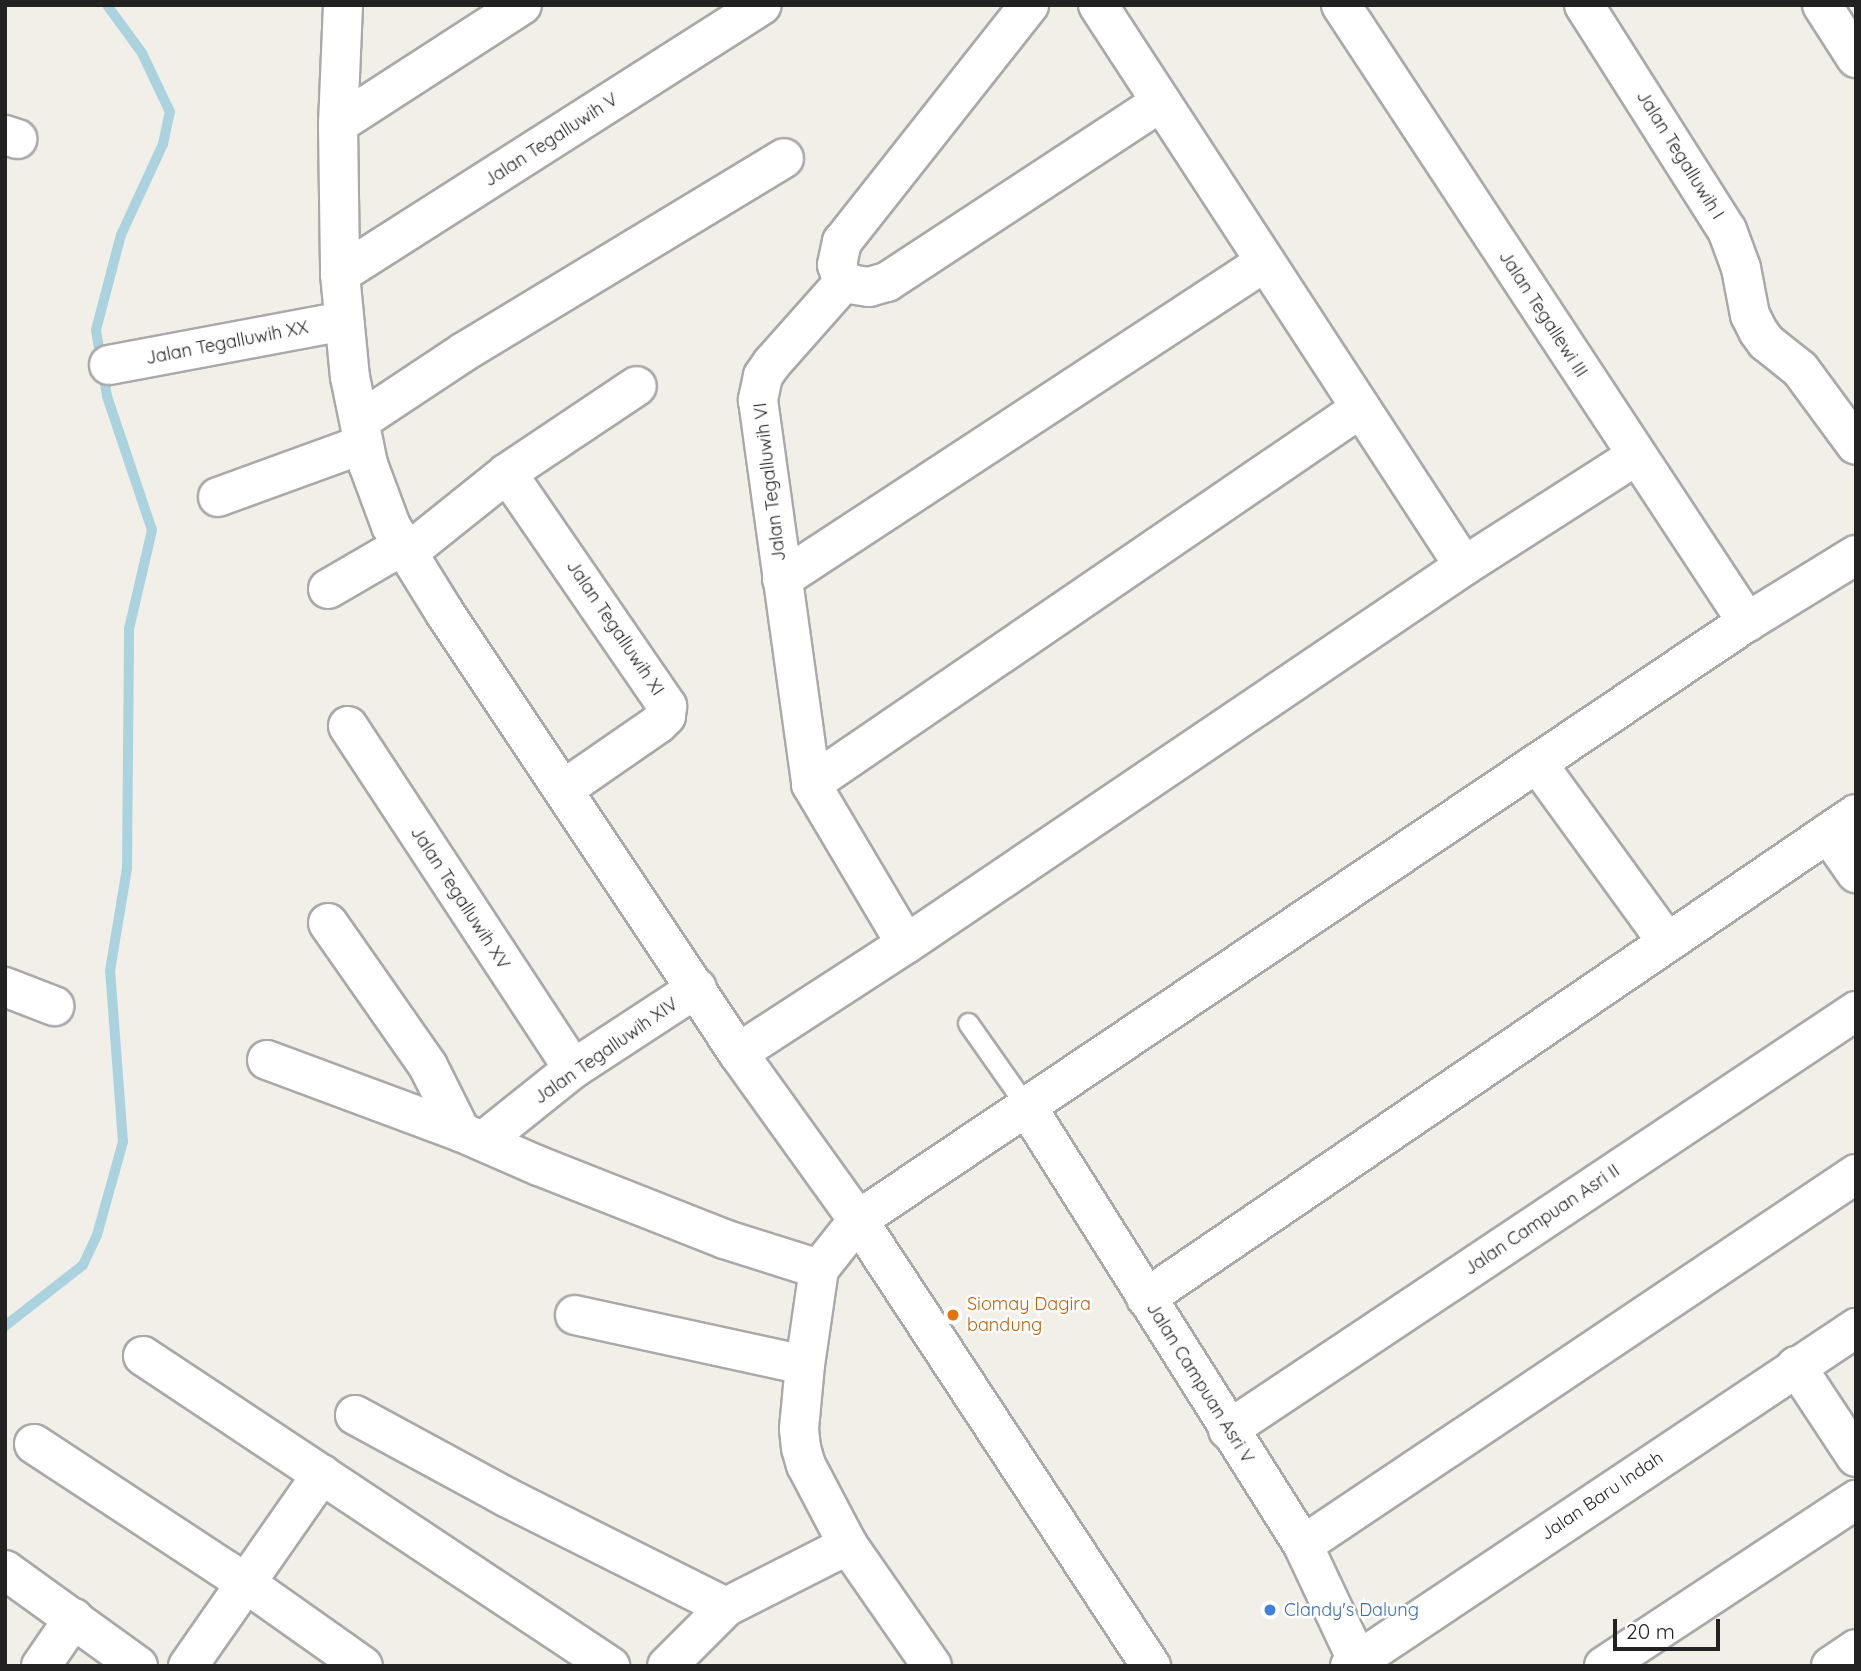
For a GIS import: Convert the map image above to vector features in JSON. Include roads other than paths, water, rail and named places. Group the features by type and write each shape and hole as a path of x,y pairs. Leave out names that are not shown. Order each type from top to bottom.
{"street":[{"path":"343,5 338,124 340,274 350,377 368,464 404,550 738,1053 858,1220 1151,1666"},
{"path":"338,124 522,5"},
{"name":"Jalan Tegalluwih V","path":"340,274 762,5"},
{"path":"1029,5 842,242 837,265 843,283 869,287 887,282 1161,102"},
{"path":"1098,5 1464,566"},
{"name":"Jalan Tegallewi III","path":"1342,5 1747,622"},
{"name":"Jalan Tegalluwih I","path":"1584,5 1721,219 1741,268 1750,315 1758,331 1766,342 1800,369 1856,445"},
{"path":"1822,5 1856,58"},
{"path":"218,497 362,433 464,352 784,158"},
{"path":"782,579 1265,262"},
{"name":"Jalan Tegalluwih VI","path":"843,283 763,376 758,400 811,784 906,944"},
{"name":"Jalan Tegalluwih XX","path":"109,365 344,321"},
{"path":"328,589 404,550 508,473 637,386"},
{"path":"811,784 1361,408"},
{"path":"738,1053 906,944 1464,566 1636,456"},
{"name":"Jalan Tegalluwih XI","path":"508,473 667,706 666,716 658,724 564,789"},
{"path":"918,1661 848,1545 806,1465 801,1448 799,1429 805,1365 818,1269 858,1220 1747,622 1856,555"},
{"name":"Jalan Tegalluwih XV","path":"348,726 573,1069"},
{"path":"1537,763 1667,942"},
{"path":"1146,1298 1842,823 1856,873"},
{"path":"328,923 428,1066 472,1137"},
{"path":"5,987 54,1006"},
{"name":"Jalan Tegalluwih XIV","path":"472,1137 697,988"},
{"name":"Jalan Campuan Asri II","path":"1228,1430 1856,1011"},
{"path":"267,1060 472,1137 702,1231 818,1269"},
{"name":"Jalan Campuan Asri V","path":"1027,1107 1228,1430 1303,1545 1356,1664"},
{"path":"1303,1545 1856,1174"},
{"path":"575,1314 805,1365"},
{"name":"Jalan Baru Indah","path":"1356,1664 1856,1328"},
{"path":"143,1356 610,1666"},
{"path":"1796,1366 1856,1457"},
{"path":"355,1415 506,1497 726,1607"},
{"path":"34,1444 247,1584 358,1664"},
{"path":"188,1666 322,1474"},
{"path":"1604,1666 1856,1500"},
{"path":"667,1666 726,1607 848,1545"},
{"path":"5,1570 138,1666"},
{"path":"41,1666 74,1618"},
{"path":"1831,1666 1856,1649"}],"lane":[{"path":"968,1023 1027,1107"}],"waterway":[{"path":"5,1326 83,1265 97,1235 123,1142 110,971 127,868 129,629 152,530 107,396 96,330 121,235 163,144 170,112 142,53 107,5"}],"place":[{"name":"Siomay Dagira bandung","path":"953,1315"},
{"name":"Clandy's Dalung","path":"1270,1610"}]}
